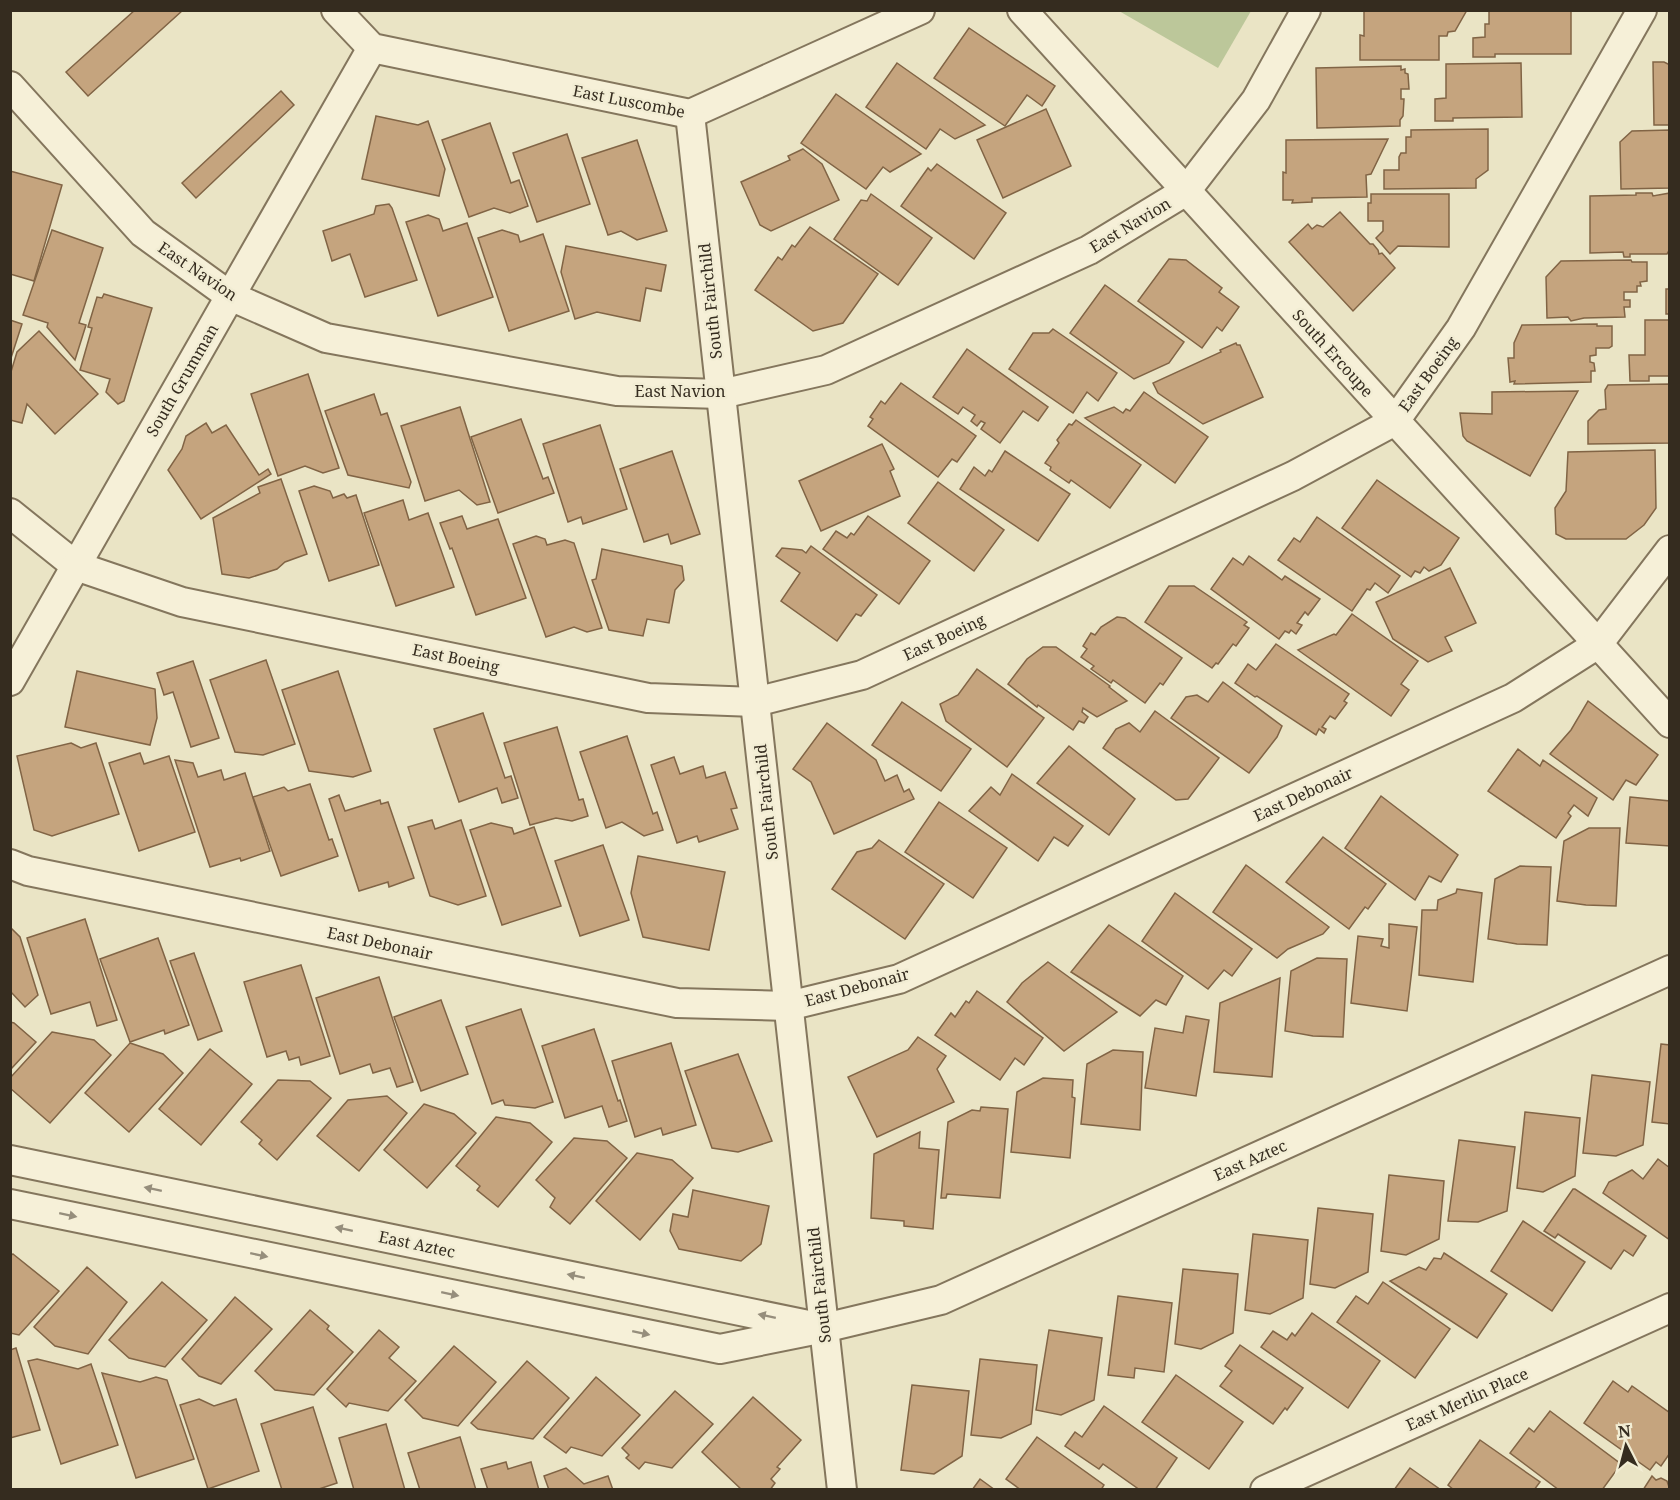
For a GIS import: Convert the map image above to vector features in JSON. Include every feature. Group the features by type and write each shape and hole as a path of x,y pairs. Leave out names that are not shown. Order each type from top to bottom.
{"lane":[{"path":"336,10 372,48"},
{"name":"East Luscombe","path":"372,48 690,114 920,10"},
{"name":"South Ercoupe","path":"1022,10 1670,723"},
{"name":"East Navion","path":"10,86 143,233 230,296 326,338 617,391 720,394 825,370 1089,250 1186,191 1256,100 1306,10"},
{"name":"East Boeing","path":"10,513 76,566 182,602 648,698 755,702 862,675 1293,476 1395,421 1461,328 1642,10"},
{"name":"South Grumman","path":"10,681 372,48"},
{"name":"South Fairchild","path":"690,114 842,1490"},
{"name":"East Debonair","path":"10,864 28,871 677,1003 788,1006 899,979 1513,698 1598,644 1670,550"},
{"name":"East Aztec","path":"10,1204 720,1349 824,1328 940,1300 1670,970"},
{"name":"East Aztec","path":"10,1160 824,1328"},
{"name":"East Merlin Place","path":"1265,1490 1670,1308"}],"green space":[{"path":"1119,11 1251,11 1218,68"}],"building":[{"path":"135,10 183,10 88,96 66,72"},
{"path":"1364,10 1467,10 1455,31 1448,32 1447,36 1439,36 1439,60 1360,60 1360,35 1364,36"},
{"path":"1489,10 1571,10 1571,54 1495,54 1495,57 1473,57 1473,38 1485,37 1485,24 1489,24"},
{"path":"969,28 1055,86 1042,106 1027,95 1005,126 934,78"},
{"path":"1653,62 1664,62 1670,65 1670,125 1654,125"},
{"path":"897,63 985,125 955,139 940,129 926,149 866,107"},
{"path":"1521,63 1522,117 1453,118 1453,121 1435,121 1435,99 1446,98 1446,64"},
{"path":"1401,66 1401,70 1405,69 1405,73 1408,74 1409,89 1401,89 1401,99 1404,99 1400,126 1317,128 1316,68"},
{"path":"281,91 294,105 196,198 182,183"},
{"path":"836,94 921,154 890,172 883,167 866,189 801,143"},
{"path":"1046,109 1071,166 1003,198 977,140"},
{"path":"376,116 418,125 428,121 445,169 439,196 362,179"},
{"path":"490,123 511,183 519,180 528,206 510,213 494,208 469,217 442,140"},
{"path":"1488,129 1488,170 1476,179 1476,188 1384,189 1384,170 1399,170 1399,157 1401,153 1406,153 1406,137 1411,137 1411,130"},
{"path":"1670,130 1670,188 1621,189 1620,142 1632,131"},
{"path":"567,134 590,204 537,222 513,153"},
{"path":"1388,139 1371,174 1366,175 1367,197 1312,198 1312,202 1292,203 1293,200 1283,200 1286,140"},
{"path":"637,140 667,231 637,240 621,231 608,235 582,158"},
{"path":"803,149 822,164 839,200 771,231 760,225 741,182 790,160 788,156"},
{"path":"937,164 1006,213 974,259 901,206 928,168 931,171"},
{"path":"10,171 62,185 34,281 10,274"},
{"path":"1636,193 1652,193 1653,196 1670,193 1670,249 1667,254 1630,254 1630,257 1624,257 1623,252 1590,253 1590,196 1636,195"},
{"path":"871,194 932,238 898,285 834,239 861,200 867,201"},
{"path":"1371,194 1449,194 1449,247 1398,246 1390,254 1376,238 1383,231 1383,221 1368,221 1368,203 1371,203"},
{"path":"389,204 417,280 365,297 350,254 332,261 323,231 374,214 376,206"},
{"path":"1340,212 1395,268 1353,311 1289,242 1308,224 1312,229 1317,225 1323,227"},
{"path":"428,215 439,219 443,231 467,223 493,297 438,316 406,222"},
{"path":"810,227 878,274 843,323 813,331 755,290 778,257 782,260 792,245 795,247"},
{"path":"52,230 103,248 79,323 86,325 75,360 47,327 48,323 23,315"},
{"path":"502,230 518,235 520,242 543,234 569,311 509,331 478,238"},
{"path":"566,246 666,265 661,291 646,288 640,321 597,312 575,319 561,272"},
{"path":"1169,259 1186,260 1222,288 1219,292 1239,307 1222,331 1217,327 1202,348 1138,301"},
{"path":"1631,260 1632,262 1647,262 1647,281 1640,282 1641,286 1637,286 1637,292 1624,292 1624,300 1630,300 1630,307 1624,307 1625,317 1584,318 1571,321 1568,317 1547,318 1546,277 1561,261"},
{"path":"1105,285 1184,342 1169,363 1134,379 1070,333"},
{"path":"1666,289 1670,289 1670,314 1666,314"},
{"path":"104,294 152,308 124,401 118,404 106,392 110,379 80,370 92,328 88,327 97,297 102,298"},
{"path":"10,320 22,324 10,361"},
{"path":"1645,320 1670,320 1670,376 1649,376 1649,381 1630,381 1629,355 1645,355"},
{"path":"1597,324 1597,326 1612,326 1612,346 1596,348 1596,355 1590,356 1590,362 1594,363 1595,371 1591,371 1591,382 1514,384 1515,381 1510,382 1508,358 1514,358 1514,343 1522,325"},
{"path":"1053,329 1117,373 1098,401 1087,392 1073,413 1009,369 1033,333 1049,333"},
{"path":"39,331 98,394 55,434 27,404 22,423 10,420 10,375 17,352"},
{"path":"1236,343 1240,345 1263,397 1203,424 1158,393 1153,383"},
{"path":"967,349 1048,407 1038,421 1023,411 1000,443 981,429 985,423 981,421 977,426 971,421 975,415 963,407 958,414 933,397"},
{"path":"308,374 339,468 323,473 305,466 278,476 251,394"},
{"path":"901,383 976,436 957,462 952,459 938,477 868,426 873,419 870,417 881,401 885,404"},
{"path":"1670,384 1670,443 1588,444 1588,421 1599,410 1606,409 1605,390 1608,385"},
{"path":"1578,391 1530,476 1467,441 1463,436 1460,413 1492,414 1492,392"},
{"path":"1144,392 1208,437 1175,483 1085,418 1114,407 1123,413 1126,409 1130,411"},
{"path":"374,394 381,415 387,413 411,482 409,488 348,475 325,411"},
{"path":"460,407 490,502 477,505 459,490 425,501 401,426"},
{"path":"521,419 543,479 548,477 554,493 498,513 471,437"},
{"path":"1076,420 1141,465 1110,508 1071,480 1069,483 1050,470 1051,467 1045,463 1059,443 1057,440 1069,424 1072,425"},
{"path":"206,423 212,433 226,425 259,475 268,469 271,474 201,519 168,470 182,449 186,436"},
{"path":"600,425 627,509 583,524 581,517 568,522 543,444"},
{"path":"882,444 894,469 890,471 900,496 821,531 799,481"},
{"path":"1655,450 1656,508 1644,525 1626,539 1566,539 1556,534 1555,508 1566,491 1568,452"},
{"path":"672,451 700,534 671,544 668,534 644,542 620,469"},
{"path":"1005,451 1070,494 1038,541 960,489 974,467 985,476 989,470 992,472"},
{"path":"281,479 307,554 285,562 277,569 249,578 222,574 213,518 260,493 258,487"},
{"path":"1377,480 1459,538 1441,565 1429,571 1424,567 1420,573 1415,571 1411,577 1342,528"},
{"path":"938,482 1004,530 974,571 908,523"},
{"path":"314,486 330,491 333,498 344,494 347,498 356,495 379,565 329,581 299,491"},
{"path":"403,500 409,520 428,513 454,587 396,606 364,513"},
{"path":"462,516 467,529 498,519 526,598 476,615 452,548 450,549 440,523"},
{"path":"868,516 930,561 899,604 823,549 836,531 847,538 851,533 854,535"},
{"path":"1317,517 1400,576 1388,593 1375,583 1370,590 1367,589 1352,611 1278,560 1294,538 1300,542"},
{"path":"536,536 545,539 547,545 565,540 574,543 602,628 587,632 574,627 546,637 513,544"},
{"path":"811,546 877,595 861,616 856,614 837,641 781,601 800,573 776,556 782,548 802,550 806,553"},
{"path":"602,549 682,566 684,580 675,590 669,623 647,619 643,636 609,630 592,580 596,579"},
{"path":"1249,556 1282,580 1285,576 1320,599 1308,615 1305,612 1297,623 1302,625 1296,634 1291,630 1289,633 1285,631 1279,639 1211,589 1233,558 1243,565"},
{"path":"1450,568 1476,623 1445,637 1452,651 1428,662 1393,639 1376,602"},
{"path":"1169,586 1194,586 1247,622 1244,625 1249,628 1236,646 1233,644 1218,664 1216,663 1212,668 1145,622"},
{"path":"1352,614 1418,661 1401,684 1409,690 1391,716 1298,650 1336,635"},
{"path":"1117,617 1125,618 1182,658 1163,685 1160,683 1145,703 1113,680 1111,683 1091,669 1094,666 1081,657 1087,649 1083,646 1091,633 1095,635 1101,627"},
{"path":"1276,644 1349,694 1344,701 1347,703 1335,719 1330,716 1322,727 1326,729 1324,733 1319,729 1316,735 1235,683 1248,664 1256,670"},
{"path":"1043,647 1056,647 1127,701 1097,717 1083,708 1082,712 1088,717 1084,723 1079,721 1073,730 1038,705 1037,707 1008,684 1027,659"},
{"path":"266,660 295,744 263,755 235,752 210,680"},
{"path":"193,661 219,738 191,747 173,692 164,695 157,673"},
{"path":"977,669 1044,718 1007,767 946,721 940,704 958,695"},
{"path":"77,671 155,689 157,718 150,745 65,727"},
{"path":"338,671 371,771 353,777 309,771 282,690"},
{"path":"1223,682 1282,726 1277,737 1249,773 1171,718 1186,697 1197,695 1208,702"},
{"path":"1588,701 1658,755 1636,785 1626,780 1613,800 1550,754 1571,730"},
{"path":"902,702 971,749 941,791 872,745"},
{"path":"1155,711 1219,758 1188,799 1176,800 1103,748 1116,729 1129,723 1140,732"},
{"path":"483,713 505,778 511,776 518,798 502,803 497,788 459,802 434,729"},
{"path":"827,723 876,760 885,781 897,775 904,792 909,789 914,799 834,834 811,782 793,769"},
{"path":"557,727 579,800 583,799 588,816 572,821 556,818 530,825 504,743"},
{"path":"627,736 653,814 657,812 663,830 644,836 622,822 606,828 580,752"},
{"path":"71,743 81,748 96,743 119,814 52,836 34,830 17,756"},
{"path":"1069,746 1135,799 1109,835 1037,783"},
{"path":"1518,749 1540,766 1543,760 1597,798 1588,816 1574,805 1568,813 1571,816 1556,838 1488,791"},
{"path":"140,753 144,764 169,756 195,832 139,851 109,763"},
{"path":"674,757 680,774 703,766 706,778 725,772 737,808 731,809 738,829 699,842 697,836 677,843 651,765"},
{"path":"175,760 193,763 198,777 221,770 224,780 245,773 270,851 241,861 240,858 210,867"},
{"path":"1012,774 1083,826 1068,846 1054,837 1038,861 969,811 991,787 1000,795"},
{"path":"310,784 329,840 332,839 338,856 281,876 253,797 284,787 288,791"},
{"path":"339,795 345,811 380,800 381,804 388,802 414,878 389,887 388,882 359,891 329,799"},
{"path":"1381,796 1458,855 1441,882 1429,876 1415,900 1345,848"},
{"path":"1630,797 1670,801 1670,846 1626,843"},
{"path":"939,802 1007,848 973,898 905,852"},
{"path":"432,820 435,829 461,820 486,896 458,905 430,896 408,827"},
{"path":"491,823 512,828 514,834 534,827 561,906 502,925 470,830"},
{"path":"1589,828 1620,828 1616,906 1557,901 1564,841"},
{"path":"1323,837 1386,884 1368,909 1365,907 1349,929 1286,882"},
{"path":"879,840 944,884 905,939 832,889 857,852 872,848"},
{"path":"603,845 629,920 580,936 555,861"},
{"path":"638,856 725,872 709,950 643,937 631,893"},
{"path":"1246,865 1329,927 1323,934 1288,949 1277,958 1213,912"},
{"path":"1520,866 1551,867 1547,945 1517,944 1488,939 1495,879"},
{"path":"1457,889 1482,893 1473,982 1419,975 1422,910 1437,910 1438,900 1456,893"},
{"path":"1175,893 1252,949 1232,976 1224,970 1208,989 1142,941"},
{"path":"85,919 117,1020 97,1026 90,1002 51,1014 27,938"},
{"path":"1389,924 1417,927 1407,1011 1351,1003 1358,936 1383,939 1381,946 1389,948"},
{"path":"1109,925 1183,976 1166,1005 1156,1000 1140,1016 1071,972"},
{"path":"10,927 20,937 38,995 25,1007 10,991"},
{"path":"158,938 189,1025 165,1034 164,1030 130,1042 100,959"},
{"path":"194,953 222,1031 198,1040 170,961"},
{"path":"1317,958 1347,959 1343,1037 1313,1036 1285,1031 1291,971"},
{"path":"1048,962 1117,1012 1064,1051 1007,1002 1022,983"},
{"path":"301,965 330,1056 301,1065 299,1057 289,1060 286,1051 267,1057 244,982"},
{"path":"379,977 413,1082 397,1087 390,1068 373,1073 370,1064 340,1074 316,998"},
{"path":"1280,978 1272,1077 1214,1072 1220,1003"},
{"path":"977,991 1043,1038 1024,1065 1015,1058 1000,1080 935,1035 951,1013 955,1017 966,1001 969,1003"},
{"path":"441,1000 468,1074 421,1091 394,1017"},
{"path":"521,1009 553,1102 535,1108 505,1105 503,1100 492,1104 466,1027"},
{"path":"1186,1016 1209,1020 1196,1096 1145,1088 1155,1028 1183,1033"},
{"path":"10,1022 36,1042 10,1070"},
{"path":"594,1029 627,1121 609,1127 602,1106 565,1118 542,1046"},
{"path":"52,1032 94,1040 111,1055 50,1123 10,1088 10,1078"},
{"path":"918,1037 946,1056 937,1069 954,1102 877,1137 848,1077 908,1050"},
{"path":"130,1043 163,1054 183,1073 129,1132 85,1093"},
{"path":"671,1043 696,1125 663,1135 661,1128 635,1137 612,1061"},
{"path":"1661,1044 1670,1045 1670,1124 1652,1122"},
{"path":"210,1049 252,1084 201,1145 159,1109"},
{"path":"1113,1050 1143,1052 1140,1130 1081,1124 1087,1064"},
{"path":"738,1054 772,1141 738,1152 712,1148 685,1071"},
{"path":"1592,1075 1650,1082 1643,1145 1616,1156 1583,1153"},
{"path":"1043,1078 1073,1080 1072,1097 1075,1098 1070,1158 1011,1152 1017,1092"},
{"path":"278,1080 310,1081 331,1098 277,1160 259,1144 262,1140 241,1122"},
{"path":"387,1096 407,1113 359,1171 317,1136 348,1100"},
{"path":"424,1104 454,1114 476,1133 427,1188 384,1150"},
{"path":"981,1107 1008,1109 1000,1198 947,1194 946,1198 941,1198 948,1122 972,1110 980,1111"},
{"path":"1525,1112 1580,1118 1575,1176 1543,1192 1517,1188"},
{"path":"496,1117 530,1123 552,1142 498,1207 477,1190 480,1186 456,1166"},
{"path":"920,1132 919,1148 939,1150 933,1229 904,1226 904,1221 871,1218 874,1154"},
{"path":"574,1138 607,1141 627,1158 570,1224 550,1207 555,1198 536,1180"},
{"path":"1459,1140 1515,1147 1507,1211 1478,1222 1448,1221"},
{"path":"637,1153 672,1160 693,1178 640,1240 596,1201"},
{"path":"1658,1159 1670,1168 1670,1240 1603,1193 1609,1182 1632,1170 1643,1179"},
{"path":"1389,1175 1444,1181 1439,1239 1406,1255 1381,1251"},
{"path":"1573,1189 1646,1236 1633,1256 1624,1250 1611,1269 1558,1234 1555,1238 1544,1231"},
{"path":"693,1190 769,1206 761,1244 741,1261 679,1249 670,1231 673,1214 688,1217"},
{"path":"1318,1208 1373,1214 1368,1272 1335,1288 1310,1284"},
{"path":"1523,1221 1585,1262 1552,1311 1491,1271"},
{"path":"1253,1234 1308,1240 1303,1298 1270,1314 1245,1310"},
{"path":"1444,1253 1507,1294 1477,1338 1390,1281 1419,1267 1426,1270 1434,1258 1441,1259"},
{"path":"13,1254 59,1291 19,1335 10,1333 10,1256"},
{"path":"87,1267 127,1302 88,1354 55,1346 34,1327"},
{"path":"1183,1269 1238,1274 1233,1333 1201,1349 1175,1344"},
{"path":"162,1282 207,1320 165,1367 129,1358 109,1340"},
{"path":"1383,1282 1450,1329 1415,1378 1337,1322 1356,1296 1368,1304"},
{"path":"1118,1296 1172,1303 1164,1372 1135,1368 1134,1378 1108,1375"},
{"path":"235,1297 272,1329 221,1384 199,1376 182,1359"},
{"path":"310,1310 329,1326 327,1329 353,1352 314,1395 275,1390 255,1371"},
{"path":"1312,1313 1380,1361 1348,1408 1261,1347 1273,1331 1287,1340 1292,1333 1295,1336"},
{"path":"379,1330 399,1347 389,1358 416,1381 388,1411 349,1403 346,1407 327,1389"},
{"path":"1049,1330 1102,1338 1094,1400 1061,1415 1036,1410"},
{"path":"1240,1345 1303,1388 1273,1424 1220,1386 1232,1371 1225,1366"},
{"path":"454,1346 496,1382 458,1426 423,1418 405,1400"},
{"path":"16,1348 40,1430 10,1438 10,1350"},
{"path":"37,1359 78,1369 91,1364 118,1445 61,1464 28,1361"},
{"path":"980,1359 1037,1365 1031,1424 1001,1438 971,1435"},
{"path":"527,1361 569,1398 533,1439 478,1429 471,1423"},
{"path":"102,1373 140,1382 156,1377 167,1380 194,1459 136,1478"},
{"path":"1176,1375 1243,1422 1209,1469 1142,1422"},
{"path":"596,1377 640,1415 602,1456 571,1447 566,1453 544,1437"},
{"path":"1613,1381 1628,1392 1632,1386 1670,1413 1670,1453 1661,1466 1656,1462 1650,1470 1584,1423"},
{"path":"912,1385 969,1391 962,1456 934,1474 901,1470"},
{"path":"675,1391 713,1424 672,1468 645,1462 639,1469 626,1458 629,1455 622,1448"},
{"path":"753,1397 801,1440 777,1467 780,1469 771,1479 775,1483 770,1490 742,1490 702,1452"},
{"path":"199,1399 214,1406 236,1399 259,1471 208,1489 180,1405"},
{"path":"1104,1406 1177,1458 1155,1490 1140,1490 1103,1464 1099,1469 1065,1446 1075,1432 1082,1437"},
{"path":"313,1407 337,1483 316,1490 282,1490 261,1424"},
{"path":"1550,1411 1621,1464 1602,1490 1559,1490 1510,1453 1529,1428 1534,1432"},
{"path":"386,1424 405,1490 354,1490 339,1438"},
{"path":"460,1437 476,1490 420,1490 408,1453"},
{"path":"1037,1437 1104,1485 1101,1490 1021,1490 1006,1479"},
{"path":"1480,1440 1540,1482 1534,1490 1454,1490 1448,1485"},
{"path":"506,1462 508,1469 531,1462 539,1490 488,1490 481,1469"},
{"path":"566,1468 584,1484 608,1476 613,1490 549,1490 544,1476"},
{"path":"1410,1468 1441,1490 1394,1490"},
{"path":"1652,1476 1656,1480 1661,1478 1667,1481 1670,1490 1643,1490"},
{"path":"980,1479 995,1490 972,1490"}]}
